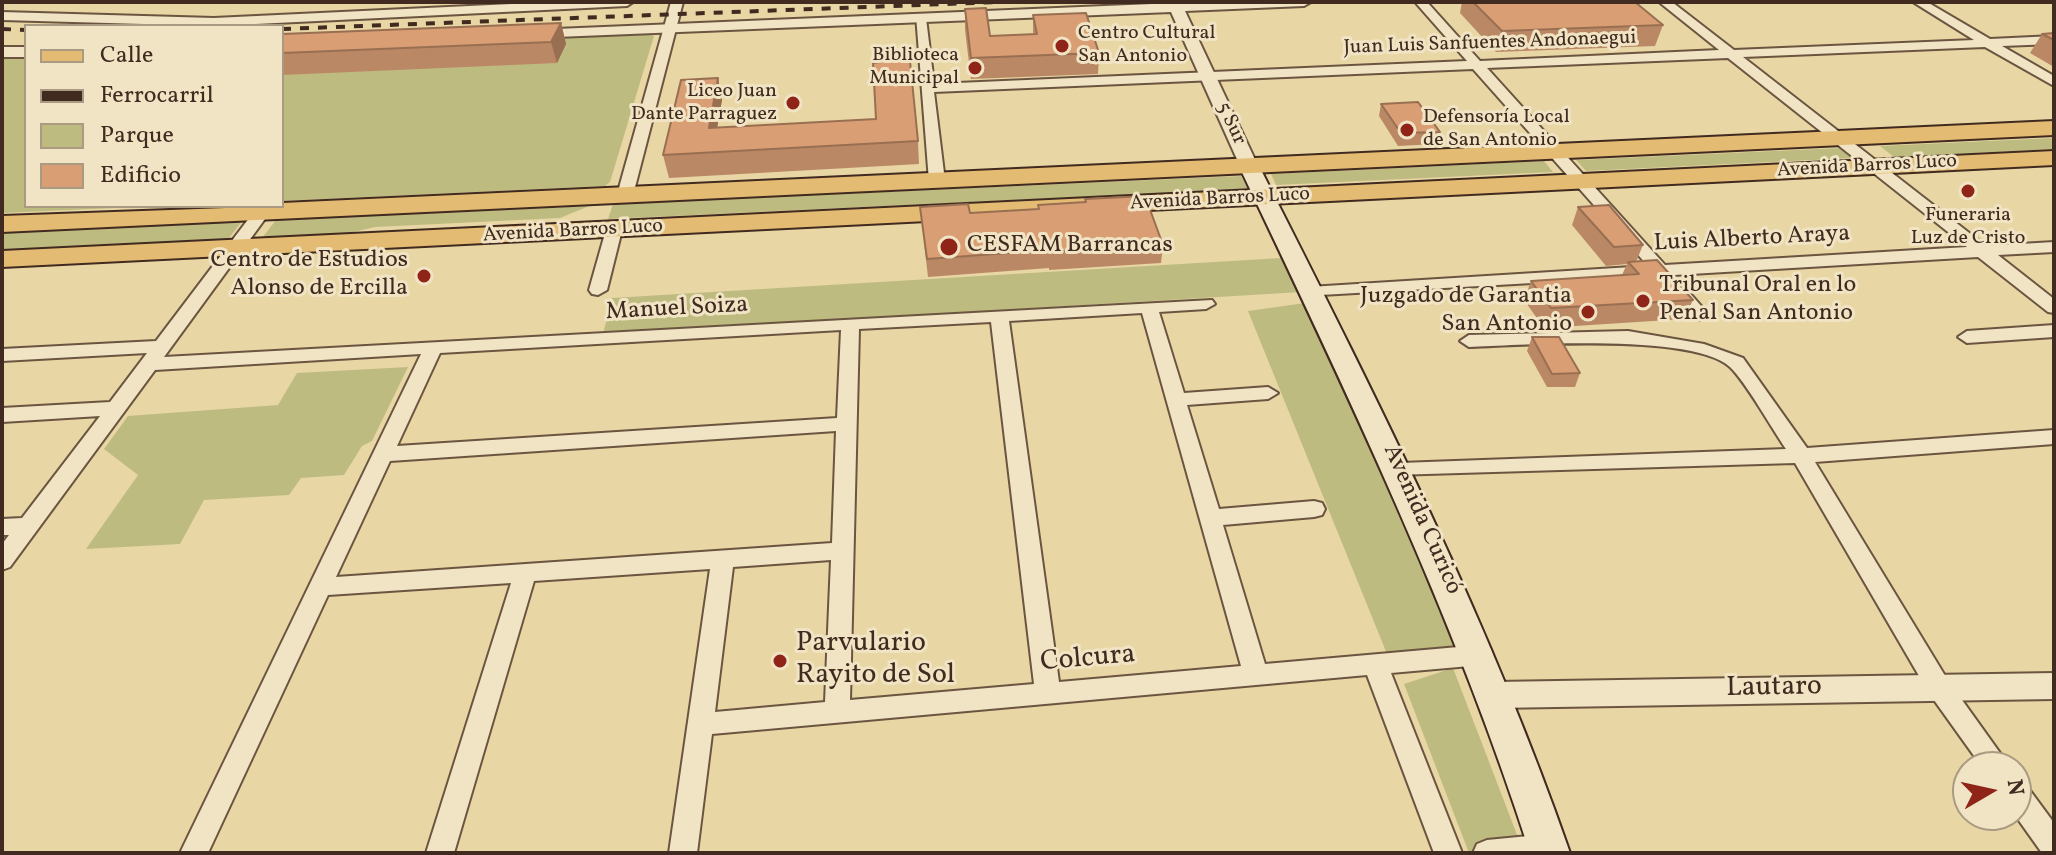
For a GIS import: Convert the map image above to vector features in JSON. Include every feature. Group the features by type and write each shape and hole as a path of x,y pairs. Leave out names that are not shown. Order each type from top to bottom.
{"main road":[{"name":"Avenida Barros Luco","path":"2,224 2054,128"},
{"name":"Avenida Barros Luco","path":"2,259 2054,158"},
{"name":"5 Sur","path":"1249,166 1265,197"},
{"path":"536,234 583,220 625,195"},
{"name":"Avenida Curicó","path":"1265,197 1309,292 1400,470 1481,655 1550,850"}],"street":[{"path":"2,16 196,22 627,2"},
{"path":"625,195 677,2"},
{"path":"515,34 1304,2"},
{"path":"1421,2 1700,315"},
{"path":"1665,2 2054,308"},
{"path":"1919,2 2054,82"},
{"name":"5 Sur","path":"1176,7 1249,166"},
{"path":"920,18 937,181"},
{"name":"Juan Luis Sanfuentes Andonaegui","path":"928,88 2054,40"},
{"path":"2,52 24,52"},
{"path":"2,561 262,212"},
{"path":"598,290 614,230"},
{"name":"Luis Alberto Araya","path":"1309,292 2054,247"},
{"name":"Manuel Soiza","path":"150,364 1206,304"},
{"path":"1149,307 1256,675"},
{"path":"999,316 1048,694"},
{"path":"837,712 850,324"},
{"path":"1967,337 2054,331"},
{"path":"1469,341 1628,337 1704,350 1736,362 1801,455 1938,686 1985,751"},
{"path":"2,355 164,346"},
{"path":"194,853 433,348"},
{"path":"1176,400 1268,393"},
{"path":"2,415 117,408"},
{"path":"382,454 847,424"},
{"path":"1400,470 1801,455 2054,437"},
{"path":"1211,518 1314,509"},
{"path":"2,527 29,526"},
{"path":"319,587 843,551"},
{"path":"683,853 723,559"},
{"path":"440,853 525,573"},
{"name":"Colcura","path":"701,724 1481,655"},
{"path":"1375,665 1448,853"},
{"name":"Lautaro","path":"1495,695 2054,686"},
{"path":"2032,816 2054,846"},
{"path":"1487,853 1550,850"}],"green space":[{"path":"654,36 610,182 605,186 284,201 284,48"},
{"path":"2,56 24,56 24,208 116,208 2,213"},
{"path":"2054,138 2054,149 1894,157 1880,146"},
{"path":"1840,148 1853,158 1586,171 1576,160"},
{"path":"1544,161 1553,172 1276,185 1271,174"},
{"path":"1241,176 1248,189 608,219 613,204"},
{"path":"589,206 560,218 375,227 340,235 262,238 276,220"},
{"path":"243,220 226,242 2,252 2,232"},
{"path":"1281,258 1301,292 603,334 612,298"},
{"path":"1305,303 1398,492 1458,646 1387,654 1248,311"},
{"path":"408,367 372,441 362,446 344,475 301,478 289,495 204,500 180,544 86,549 138,475 104,449 128,416 278,405 297,373"},
{"path":"1453,668 1524,853 1469,853 1404,684"}],"building":[{"path":"1473,2 1635,2 1663,25 1502,31"},
{"path":"986,8 990,36 1037,34 1033,15 1086,13 1099,53 971,58 965,9"},
{"path":"561,23 551,42 284,53 284,34"},
{"path":"2054,33 2054,40 2042,34"},
{"path":"909,51 918,141 663,155 681,80 718,78 709,128 876,119 873,63 880,62 880,52"},
{"path":"1418,102 1440,132 1401,133 1381,104"},
{"path":"1145,196 1163,245 927,259 920,207 968,204 970,213 1039,209 1038,205 1086,202 1085,199"},
{"path":"1609,205 1643,245 1614,247 1578,207"},
{"path":"1657,260 1693,300 1551,308 1531,281 1639,274 1628,262"},
{"path":"1532,337 1559,337 1580,373 1552,374"}],"railway":[{"path":"284,29 999,2"},
{"path":"2,29 24,30"}],"place":[{"name":"Centro Cultural San Antonio","path":"1062,46"},
{"name":"Biblioteca Municipal","path":"975,68"},
{"name":"Liceo Juan Dante Parraguez","path":"793,103"},
{"name":"Defensoría Local de San Antonio","path":"1407,130"},
{"name":"Funeraria Luz de Cristo","path":"1968,191"},
{"name":"CESFAM Barrancas","path":"949,247"},
{"name":"Centro de Estudios Alonso de Ercilla","path":"424,276"},
{"name":"Tribunal Oral en lo Penal San Antonio","path":"1643,301"},
{"name":"Juzgado de Garantia San Antonio","path":"1588,312"},
{"name":"Parvulario Rayito de Sol","path":"780,661"}]}
